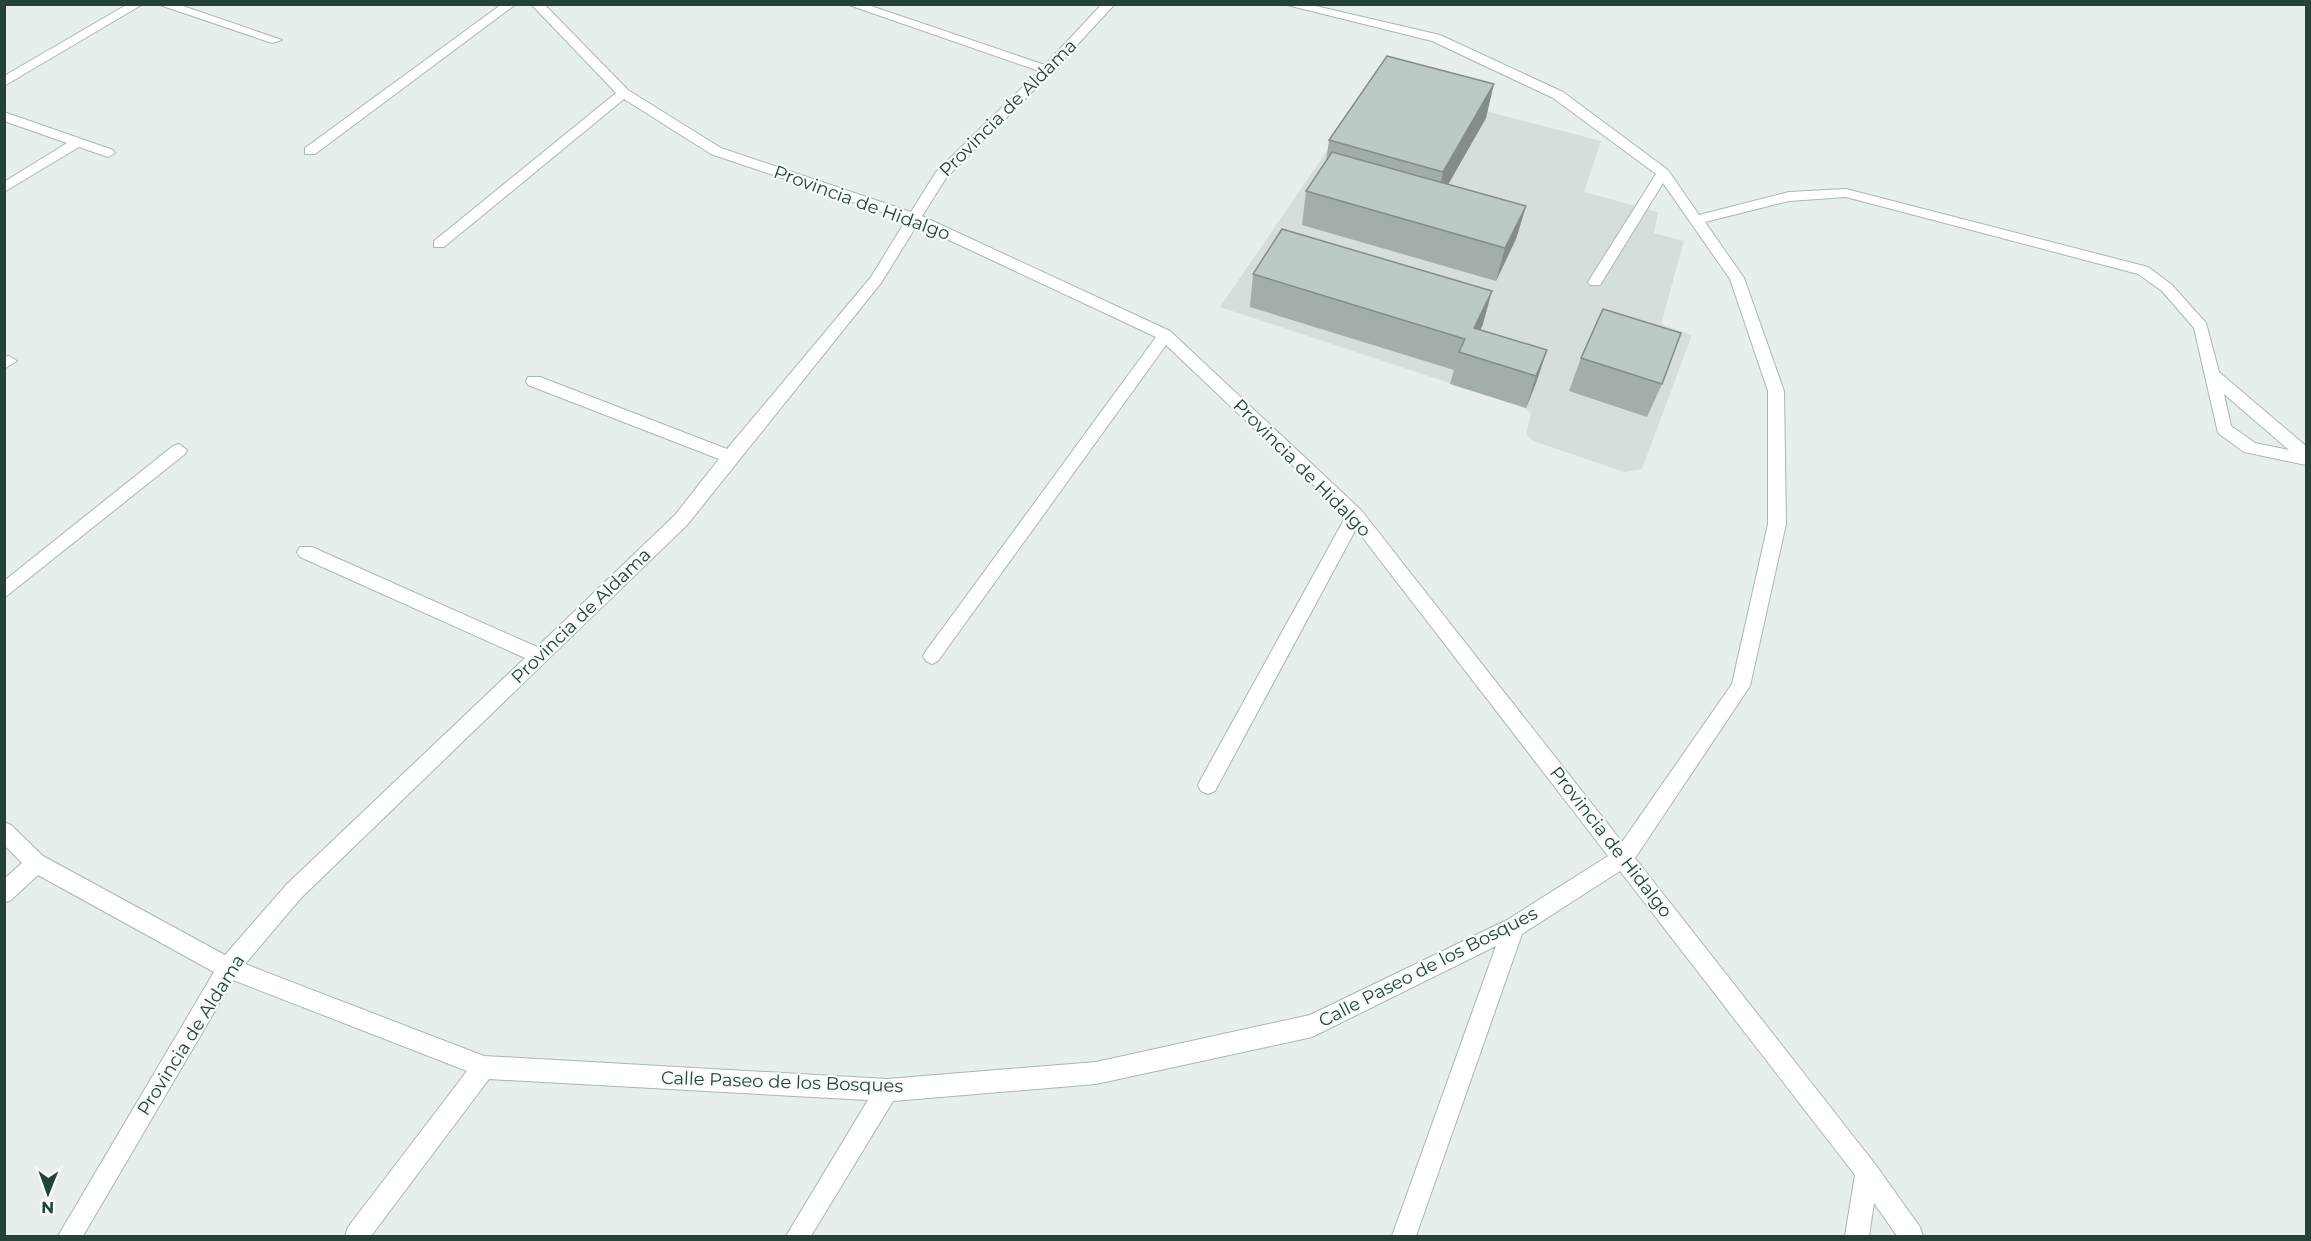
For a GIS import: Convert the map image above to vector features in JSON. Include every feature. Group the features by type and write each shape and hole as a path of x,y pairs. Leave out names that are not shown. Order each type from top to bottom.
{"street":[{"path":"4,82 137,4"},
{"path":"163,4 276,40"},
{"path":"310,151 510,4"},
{"name":"Provincia de Hidalgo","path":"537,4 623,93 716,151 914,218 1165,335 1355,515 1868,1172 1911,1236"},
{"path":"852,4 1047,70"},
{"name":"Provincia de Aldama","path":"70,1236 228,968 294,891 681,520 876,280 941,175 1047,70 1109,4"},
{"name":"Calle Paseo de los Bosques","path":"4,831 36,863 228,968 484,1067 887,1090 1096,1073 1312,1026 1514,927 1623,858 1741,686 1777,524 1776,392 1737,278 1663,173 1558,95 1436,38 1316,7 1289,4"},
{"path":"4,64 24,70"},
{"path":"439,244 623,93"},
{"path":"4,116 108,153"},
{"path":"4,188 78,142"},
{"path":"1595,282 1663,173"},
{"path":"1696,220 1798,194 1817,191 1846,193 2143,270 2167,288 2201,327 2224,429 2250,448 2307,457"},
{"path":"932,656 1165,335"},
{"path":"2212,375 2307,457"},
{"path":"534,381 730,457"},
{"path":"4,591 179,450"},
{"path":"1208,785 1355,515"},
{"path":"306,552 539,656"},
{"path":"4,893 36,863"},
{"path":"1404,1236 1514,927"},
{"path":"357,1236 484,1067"},
{"path":"798,1236 887,1090"},
{"path":"1857,1236 1868,1172"}],"shaded area":[{"path":"1374,82 1601,141 1584,192 1658,212 1654,233 1684,241 1661,324 1692,335 1642,469 1624,472 1533,441 1526,434 1531,414 1525,408 1220,307"}],"building":[{"path":"1387,56 1494,84 1443,172 1329,140"},
{"path":"1332,152 1526,206 1505,248 1306,191"},
{"path":"1282,229 1492,291 1474,328 1547,350 1536,376 1459,352 1465,339 1253,274"},
{"path":"1603,309 1681,333 1662,384 1581,358"}]}
